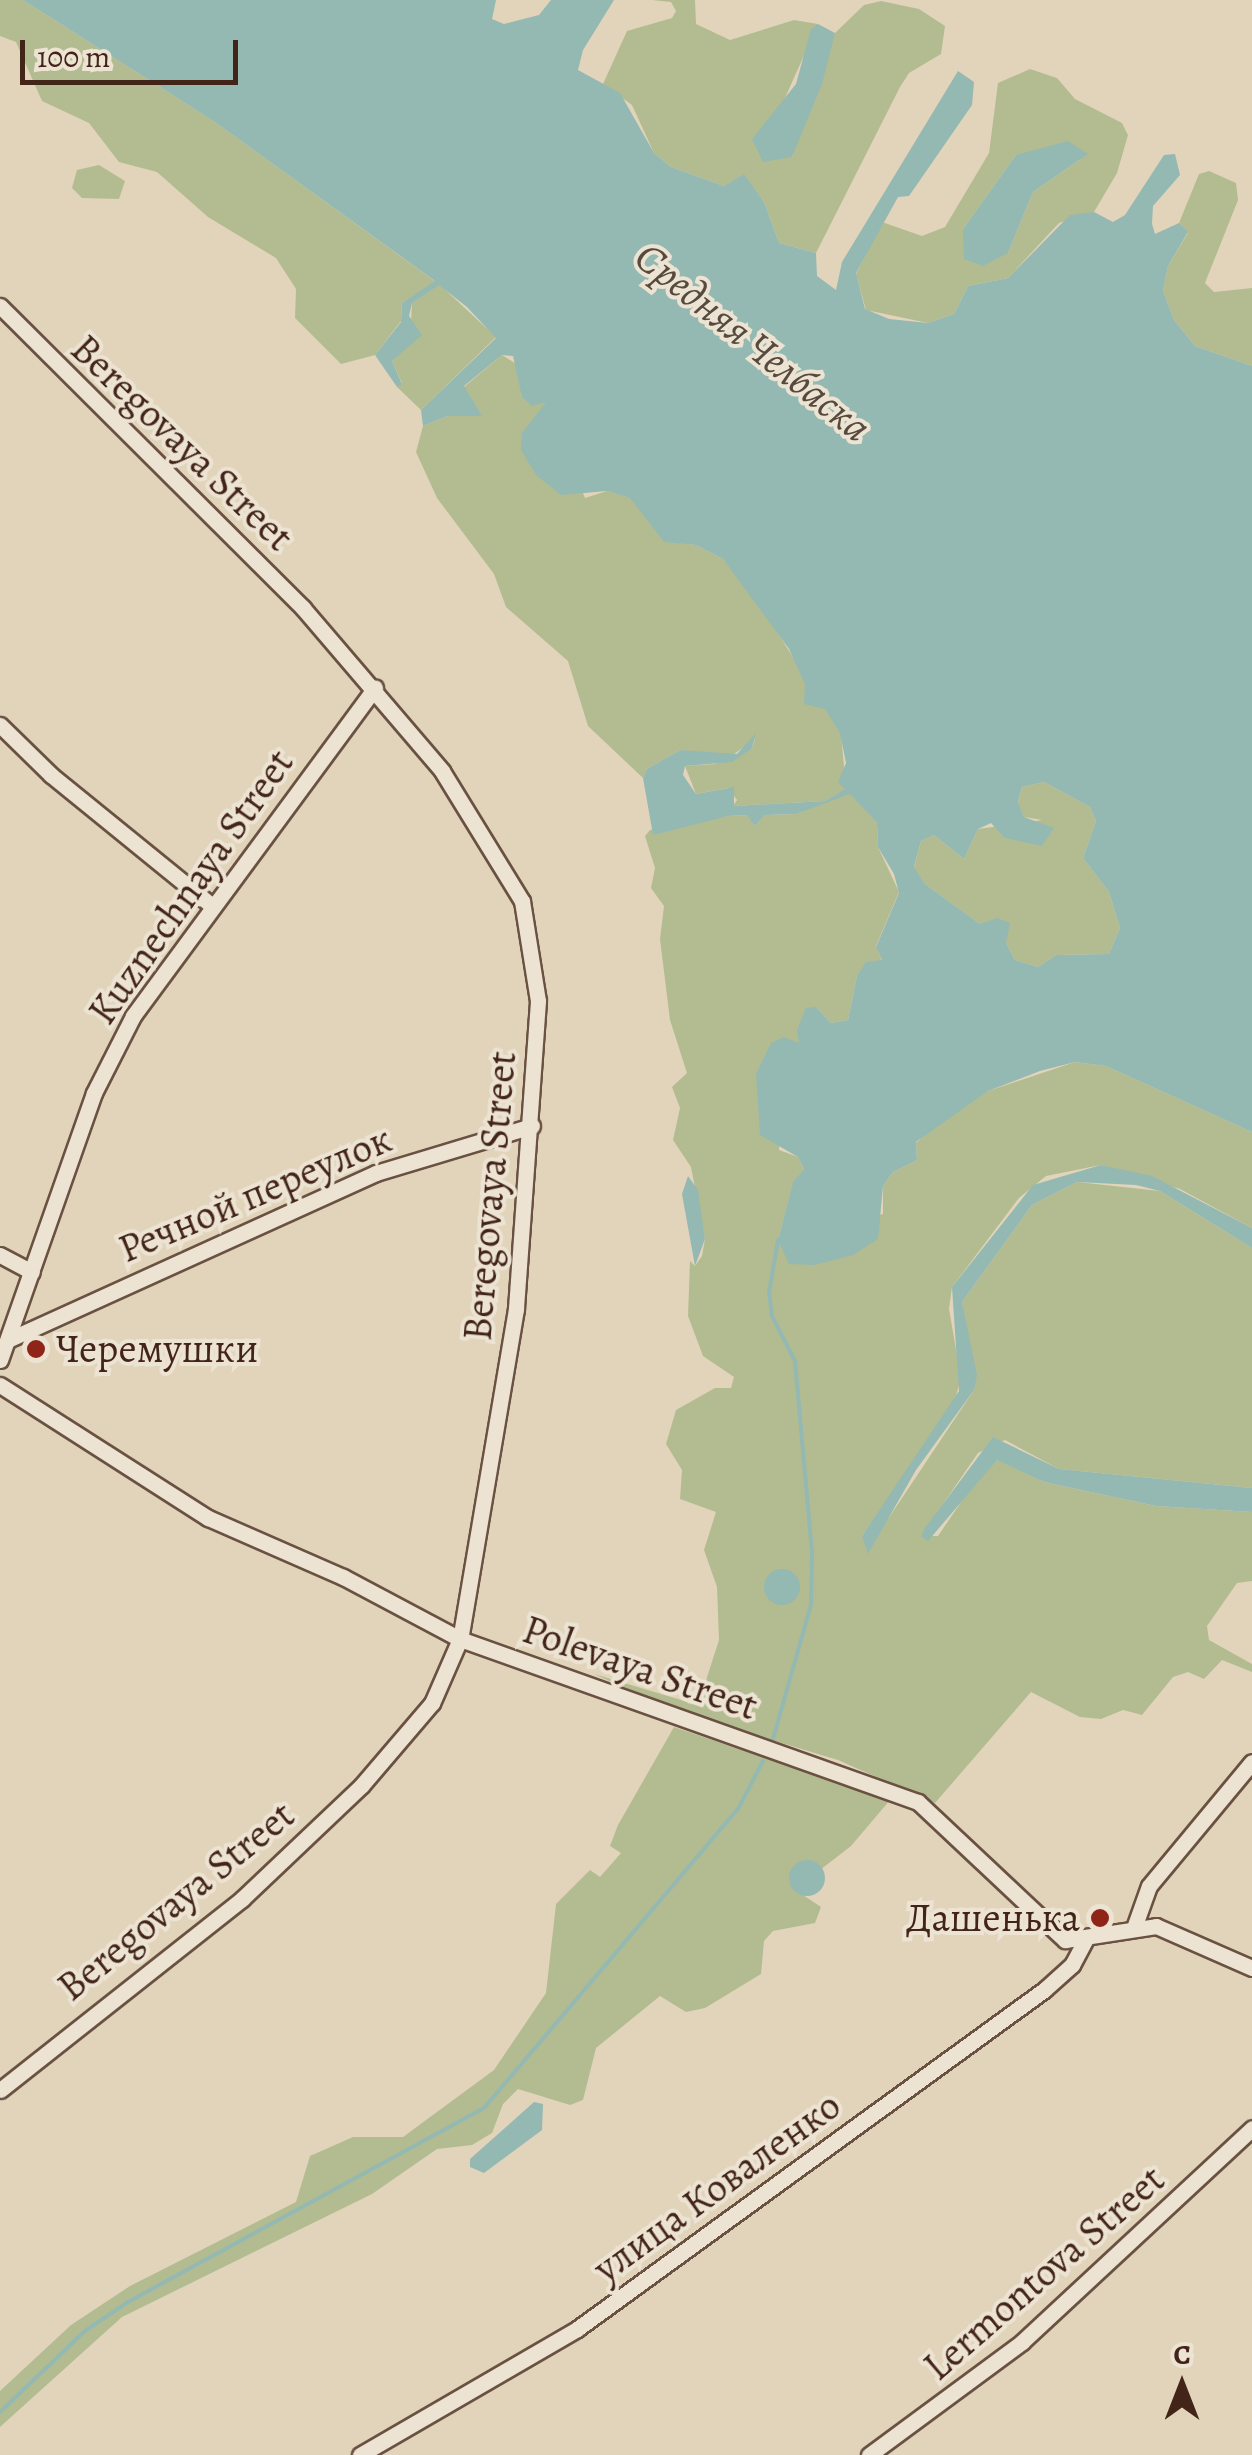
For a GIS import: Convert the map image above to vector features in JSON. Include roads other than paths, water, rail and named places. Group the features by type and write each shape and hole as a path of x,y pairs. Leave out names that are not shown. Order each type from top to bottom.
{"street":[{"name":"Beregovaya Street","path":"0,2090 242,1899 361,1786 426,1712 460,1639 521,1270 532,1126 537,970 522,901 478,823 375,688 226,528 1,313"},
{"name":"Kuznechnaya Street","path":"0,1360 116,1048 212,906 375,688"},
{"path":"0,725 51,775 212,906"},
{"name":"Речной переулок","path":"10,1339 376,1174 532,1126"},
{"path":"0,1256 32,1272"},
{"name":"Polevaya Street","path":"0,1385 208,1518 343,1577 460,1639 648,1710 908,1796 938,1815 1055,1933 1086,1939"},
{"path":"1135,1925 1149,1886 1252,1762"},
{"path":"1086,1939 1135,1925 1178,1932 1252,1968"},
{"name":"улица Коваленко","path":"360,2455 577,2328 1044,1990 1072,1965 1086,1939"},
{"name":"Lermontova Street","path":"869,2455 1022,2342 1252,2128"}],"water":[{"name":"Средняя Челбаска","path":"23,0 496,0 492,19 504,24 539,15 551,0 614,0 583,50 578,70 620,93 654,153 671,167 724,186 744,174 764,202 779,243 816,253 817,276 836,290 842,262 958,71 974,82 972,105 909,196 898,197 856,273 865,309 889,319 928,323 954,314 968,286 1008,278 1070,215 1094,212 1113,222 1125,215 1164,155 1175,154 1180,175 1153,206 1152,224 1155,234 1179,223 1188,232 1168,266 1163,291 1174,320 1195,346 1252,366 1252,1132 1106,1066 1075,1062 1040,1071 988,1091 916,1142 917,1160 893,1172 883,1186 878,1239 853,1255 815,1265 789,1264 778,1240 793,1182 804,1169 798,1157 760,1135 756,1074 771,1043 784,1037 799,1043 797,1030 806,1008 816,1007 831,1023 848,1020 857,976 866,962 882,960 876,947 899,893 894,874 878,847 877,823 850,794 797,814 765,815 755,826 747,815 728,816 653,835 643,778 647,769 680,750 737,754 756,733 752,748 732,762 685,766 683,775 696,794 734,787 734,806 825,801 845,789 838,782 846,763 840,733 825,709 804,704 805,684 789,649 723,559 696,545 664,542 630,498 607,491 561,495 536,475 521,450 522,433 546,402 532,406 522,397 513,356 502,355 464,386 482,416 448,416 423,426 421,410 496,338 439,285 412,303 409,316 422,335 392,361 402,384 397,387 375,355 401,322 402,303 435,281 215,122","holes":["1044,782 1090,807 1096,821 1083,858 1109,892 1120,928 1109,954 1056,955 1038,967 1015,960 1006,943 1010,923 997,918 980,924 925,884 914,867 921,841 934,835 964,859 978,829 991,823 1005,838 1042,846 1054,828 1024,817 1018,802 1022,787"]},
{"path":"818,24 835,33 822,84 792,157 763,162 752,139 796,84 811,29"},
{"path":"1068,141 1088,154 1033,192 1008,253 983,266 964,259 963,229 1016,155"},
{"path":"1101,1165 1152,1176 1252,1228 1252,1248 1160,1191 1136,1185 1077,1182 1032,1205 962,1302 977,1375 974,1390 916,1470 868,1554 862,1536 959,1391 952,1287 1033,1185"},
{"path":"688,1176 698,1190 705,1239 695,1266 682,1194"},
{"path":"993,1437 1059,1469 1252,1488 1252,1512 1156,1506 1044,1482 997,1460 928,1541 921,1536 925,1528"},
{"path":"782,1569 795,1574 800,1587 795,1600 782,1605 769,1600 764,1587 769,1574"},
{"path":"807,1860 820,1865 825,1878 820,1891 807,1896 794,1891 789,1878 794,1865"},
{"path":"534,2102 543,2104 542,2130 484,2173 470,2167 470,2159"}],"waterway":[{"path":"773,1739 811,1605 812,1552 795,1361 772,1316 769,1293 778,1240"},
{"path":"0,2412 85,2331 128,2302 485,2107 739,1807 763,1761"}],"place":[{"name":"Черемушки","path":"36,1349"},
{"name":"Дашенька","path":"1100,1918"}]}
